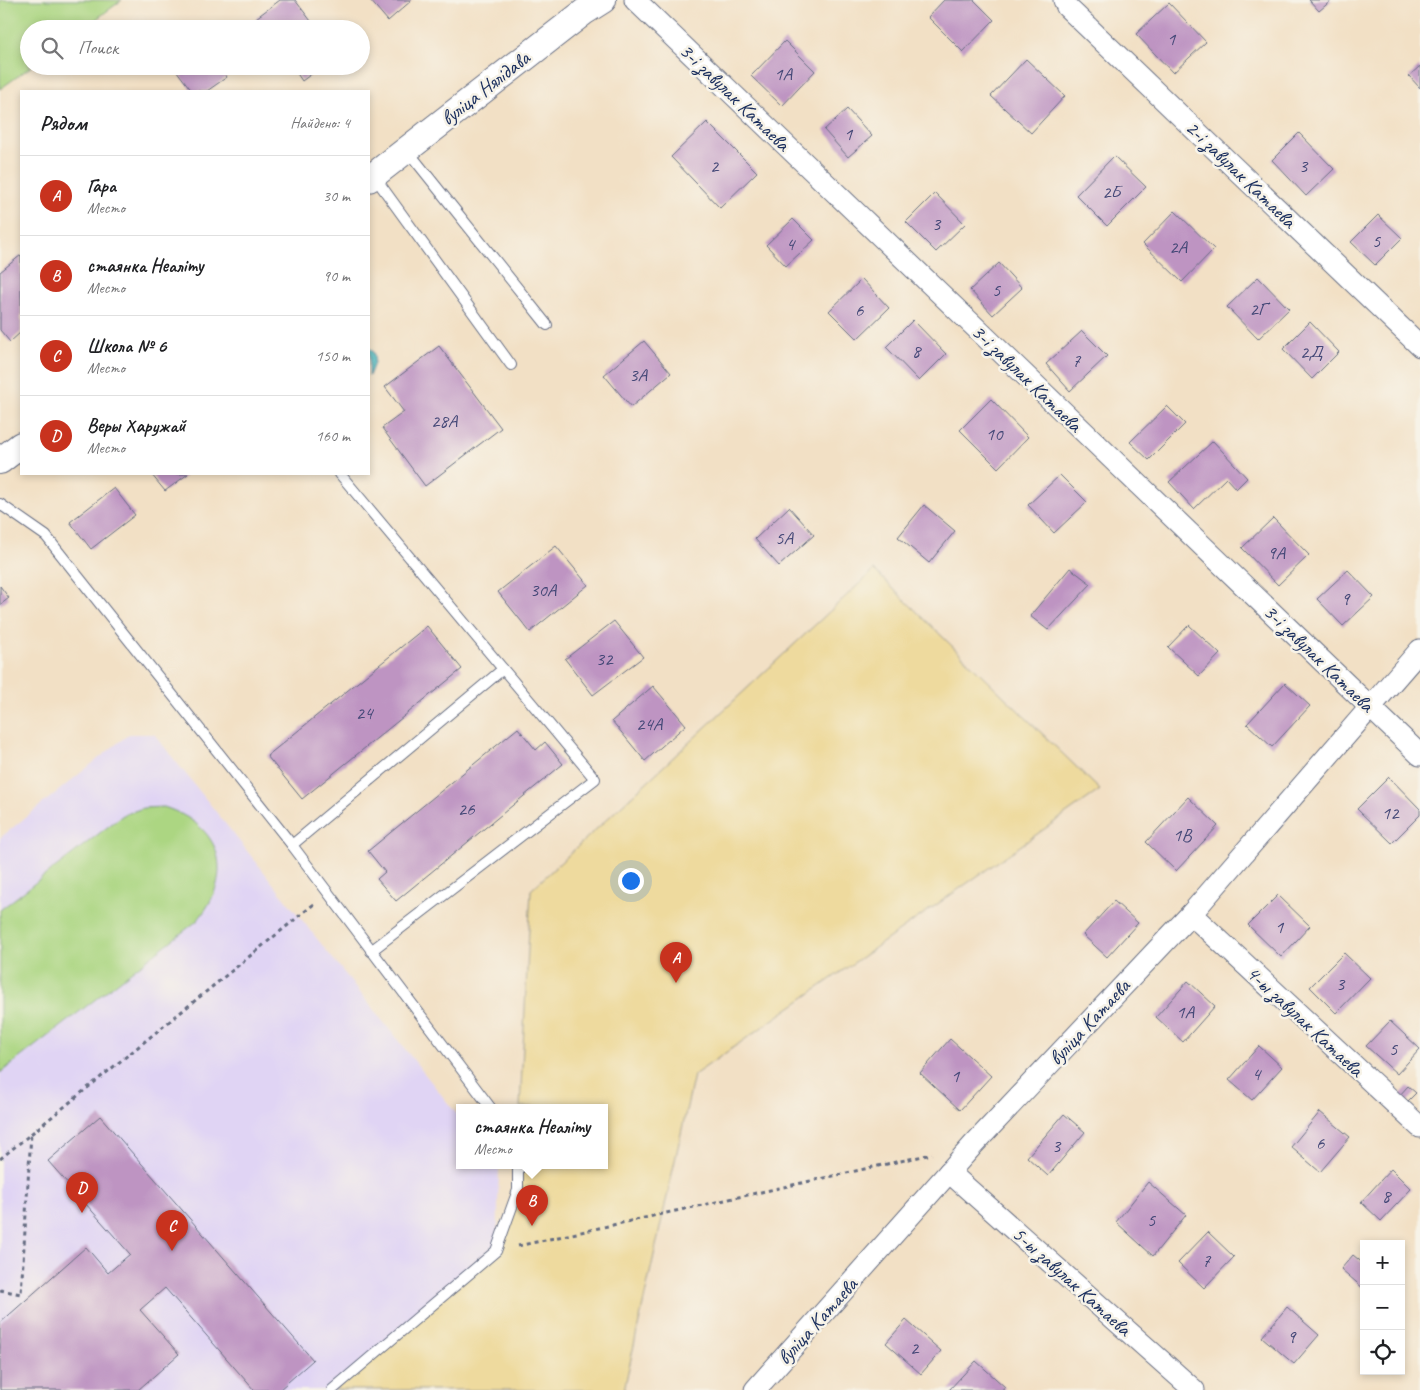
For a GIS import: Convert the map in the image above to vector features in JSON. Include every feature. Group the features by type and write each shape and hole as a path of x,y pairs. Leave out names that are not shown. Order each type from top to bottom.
{"street":[{"name":"вуліца Нялідава","path":"371,177 584,12 603,0"},
{"name":"3-і завулак Катаева","path":"635,0 1420,755"},
{"name":"2-і завулак Катаева","path":"1064,0 1067,7 1420,346"},
{"path":"0,461 20,446"},
{"name":"вуліца Катаева","path":"755,1390 974,1144 1191,914 1420,650"},
{"name":"4-ы завулак Катаева","path":"1191,914 1420,1127"},
{"name":"5-ы завулак Катаева","path":"950,1172 1194,1390"}],"lane":[{"path":"407,149 547,325"},
{"path":"371,177 511,365"},
{"path":"341,475 595,779 372,951"},
{"path":"0,504 46,536 292,845 488,1104"},
{"path":"292,845 503,668"},
{"path":"332,1390 496,1251 518,1190 518,1169"}],"path":[{"path":"0,1159 327,893"},
{"path":"0,1290 21,1294 31,1134"},
{"path":"496,1251 974,1144"}],"shaded area":[{"path":"129,734 154,734 456,1113 456,1169 499,1169 496,1287 368,1390 0,1390 0,838"}],"green space":[{"path":"0,0 122,0 95,20 20,20 20,75 0,89"},
{"path":"164,807 184,815 199,826 210,839 217,854 219,869 216,886 209,903 197,921 0,1073 0,910 123,815 143,808"}],"sand":[{"path":"874,570 1100,790 694,1075 624,1390 334,1390 496,1251 518,1190 518,1169 608,1169 608,1104 520,1104 531,890"}],"water":[{"path":"370,349 374,354 370,373"}],"building":[{"path":"280,0 295,0 310,20 257,20 256,18"},
{"path":"370,0 412,0 388,21"},
{"path":"944,0 974,0 994,20 963,52 928,17"},
{"path":"1309,0 1332,0 1319,11"},
{"path":"1169,3 1206,42 1173,73 1136,34"},
{"path":"785,41 815,71 782,106 751,76"},
{"path":"1026,59 1065,96 1031,133 991,96"},
{"path":"1420,66 1420,88 1409,76"},
{"path":"180,75 226,75 227,77 208,90 191,90"},
{"path":"298,75 310,75 302,81"},
{"path":"847,109 872,136 848,157 824,130"},
{"path":"707,122 757,172 720,208 671,157"},
{"path":"1299,133 1334,169 1306,196 1272,160"},
{"path":"1114,156 1146,187 1107,226 1076,195"},
{"path":"935,193 965,224 936,252 906,222"},
{"path":"1175,211 1214,249 1182,282 1143,244"},
{"path":"1378,215 1402,238 1375,265 1351,242"},
{"path":"793,219 814,240 786,266 766,245"},
{"path":"20,256 20,333 10,342 0,330 0,272"},
{"path":"999,263 1022,288 993,315 970,290"},
{"path":"1258,277 1289,309 1258,339 1227,307"},
{"path":"862,279 889,308 857,339 829,311"},
{"path":"913,320 946,354 919,381 886,347"},
{"path":"1310,322 1339,352 1312,379 1283,349"},
{"path":"1082,331 1107,356 1070,391 1046,364"},
{"path":"644,341 671,373 631,407 604,375"},
{"path":"439,346 501,428 425,486 382,428 404,412 385,387"},
{"path":"991,399 1028,437 998,468 960,430"},
{"path":"1167,406 1185,424 1149,460 1130,442"},
{"path":"1213,441 1247,478 1236,489 1226,478 1194,509 1169,482"},
{"path":"152,475 187,475 165,491"},
{"path":"1060,475 1087,502 1054,533 1028,505"},
{"path":"114,488 135,515 91,549 70,522"},
{"path":"924,505 955,531 929,563 898,537"},
{"path":"789,507 814,535 779,566 755,539"},
{"path":"1273,518 1309,555 1278,585 1242,548"},
{"path":"556,546 588,585 530,632 498,592"},
{"path":"1070,568 1091,584 1048,630 1030,616"},
{"path":"1348,570 1374,597 1343,626 1317,599"},
{"path":"0,586 9,598 0,605"},
{"path":"614,621 643,657 593,695 565,659"},
{"path":"1189,625 1220,654 1199,676 1168,647"},
{"path":"427,626 462,669 302,799 267,756"},
{"path":"1285,683 1310,706 1272,747 1247,724"},
{"path":"653,686 686,725 645,761 612,721"},
{"path":"518,728 536,750 545,742 563,764 396,901 377,879 385,872 368,851"},
{"path":"1389,777 1420,809 1420,815 1392,843 1357,809"},
{"path":"1188,797 1218,826 1176,871 1146,842"},
{"path":"1278,895 1310,926 1281,957 1248,925"},
{"path":"1114,901 1138,923 1107,957 1083,935"},
{"path":"1344,953 1370,978 1336,1013 1310,987"},
{"path":"1188,981 1215,1006 1183,1042 1156,1017"},
{"path":"1390,1021 1420,1049 1397,1074 1366,1046"},
{"path":"950,1039 991,1076 960,1110 920,1073"},
{"path":"1259,1046 1282,1067 1252,1100 1229,1080"},
{"path":"1408,1086 1416,1093 1406,1103 1399,1096"},
{"path":"1320,1112 1350,1137 1320,1172 1291,1147"},
{"path":"1064,1114 1085,1132 1048,1176 1027,1157"},
{"path":"100,1116 313,1360 279,1390 254,1390 165,1288 140,1310 179,1354 138,1390 0,1390 0,1323 86,1247 108,1273 130,1254 48,1161"},
{"path":"1391,1169 1411,1189 1381,1221 1361,1202"},
{"path":"1148,1182 1186,1215 1153,1256 1116,1222"},
{"path":"1208,1232 1234,1257 1204,1288 1178,1263"},
{"path":"1353,1255 1360,1261 1360,1286 1341,1269"},
{"path":"1287,1307 1319,1335 1294,1364 1262,1337"},
{"path":"906,1320 941,1351 921,1374 886,1343"},
{"path":"976,1361 1005,1387 1003,1390 949,1390"}],"place":[{"name":"Гара","path":"676,983"},
{"name":"Веры Харужай","path":"82,1213"},
{"name":"стаянка Неаліту","path":"532,1226"},
{"name":"Школа № 6","path":"172,1251"}]}
